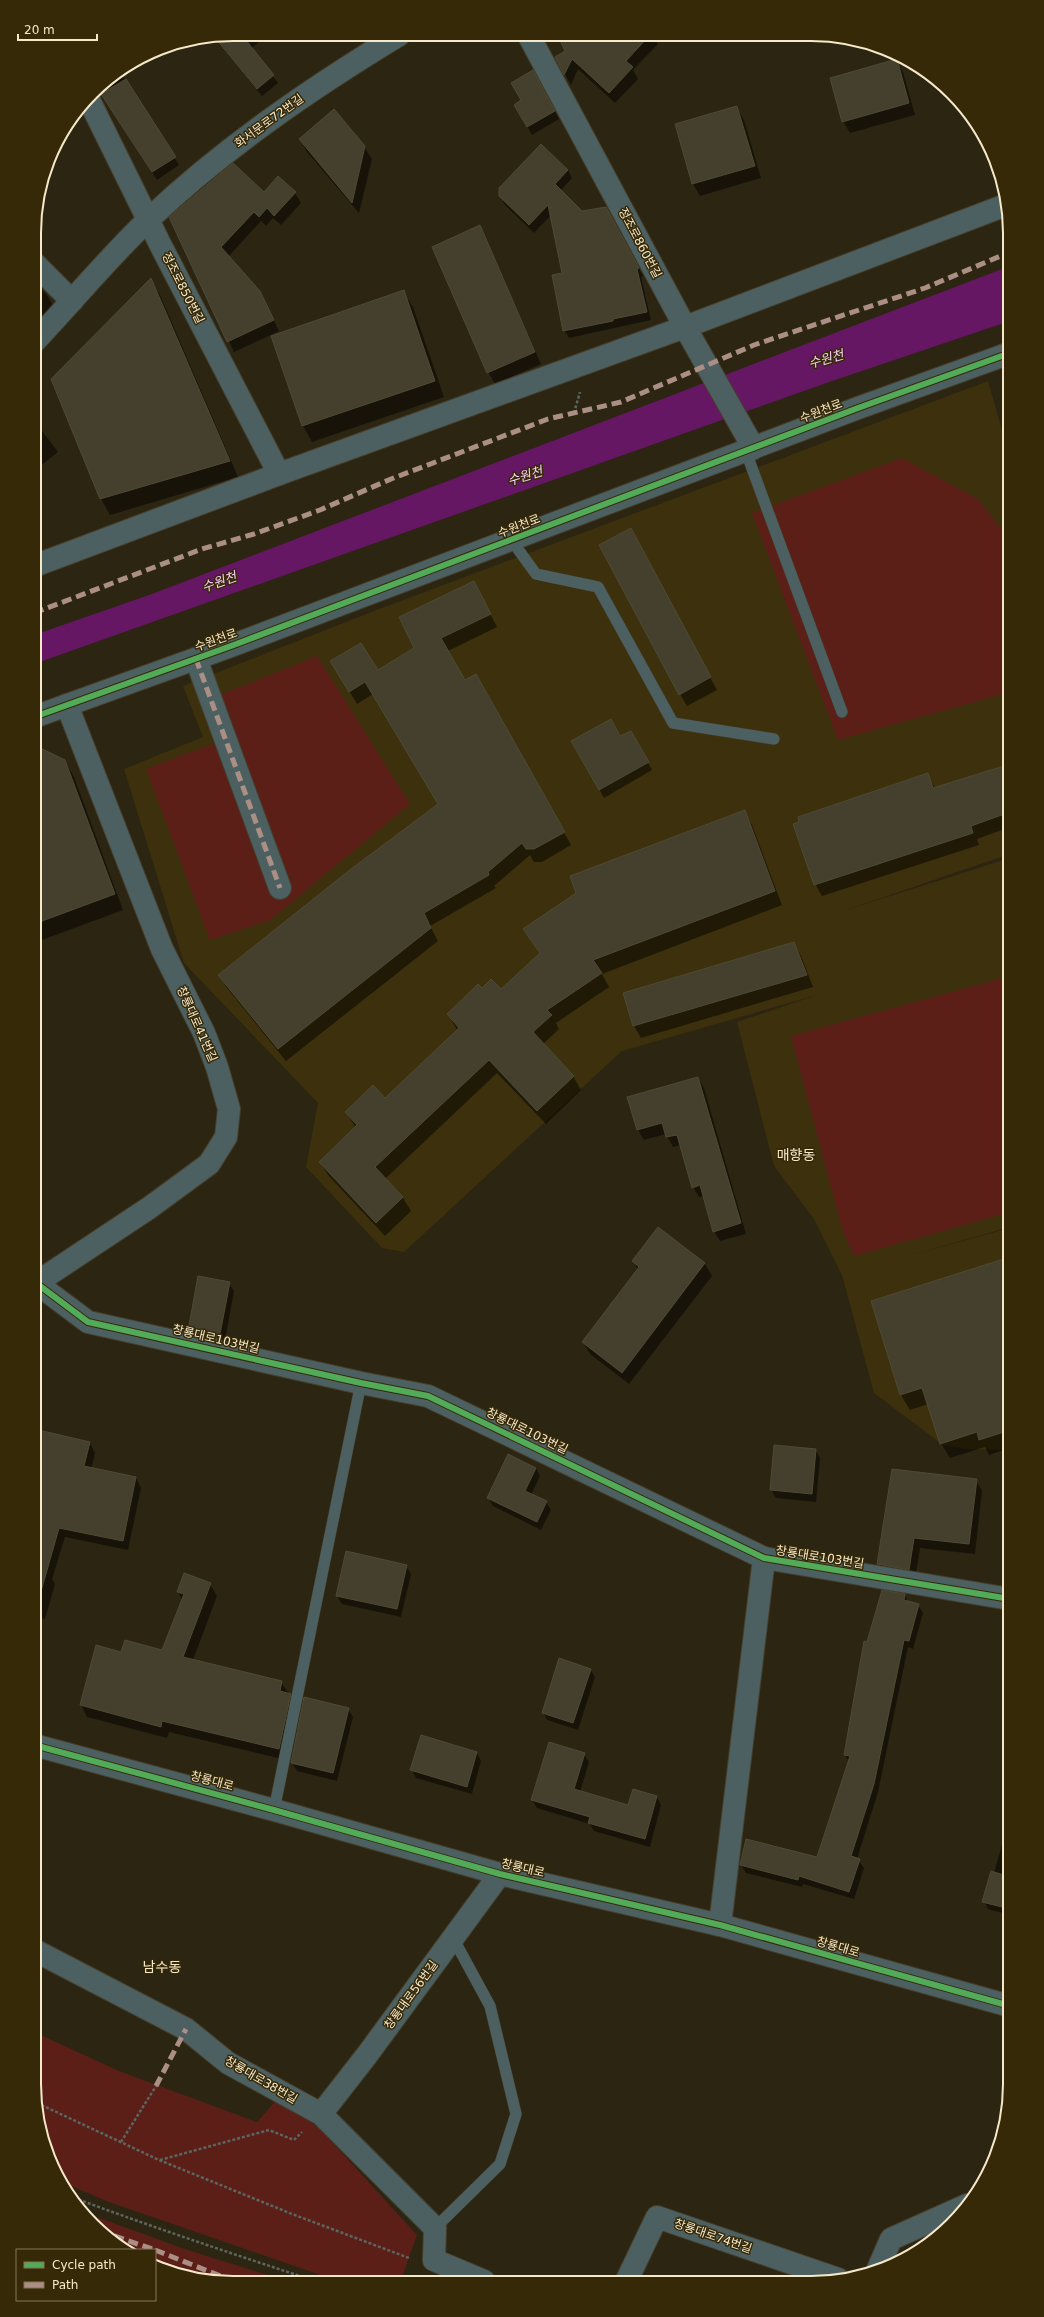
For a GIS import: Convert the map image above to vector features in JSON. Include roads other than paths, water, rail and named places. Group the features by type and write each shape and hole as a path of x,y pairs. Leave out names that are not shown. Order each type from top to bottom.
{"street":[{"name":"화서문로72번길","path":"41,335 148,220 234,146 328,78 389,41"},
{"name":"정조로860번길","path":"532,41 698,349 749,447"},
{"name":"정조로850번길","path":"91,104 148,220 279,474"},
{"path":"41,563 279,474 685,327 1001,207"},
{"path":"41,270 72,302"},
{"name":"수원천로","path":"41,714 196,659 512,541 749,447 1003,356"},
{"path":"196,659 280,888"},
{"name":"창룡대로41번길","path":"41,1281 149,1208 209,1164 226,1137 230,1109 217,1067 204,1033 162,949 67,705"},
{"name":"창룡대로103번길","path":"41,1289 88,1322 361,1383 428,1396 764,1558 1003,1598"},
{"path":"720,1925 764,1558"},
{"name":"창룡대로","path":"41,1747 274,1810 500,1874 720,1925 1003,2004"},
{"name":"창룡대로56번길","path":"321,2114 500,1874"},
{"name":"창룡대로38번길","path":"41,1954 186,2029 228,2063 321,2114 435,2228"},
{"path":"881,2262 891,2239 955,2211"},
{"name":"창룡대로74번길","path":"629,2276 657,2217 827,2275"},
{"path":"435,2228 434,2260 472,2276"}],"lane":[{"path":"749,447 842,712"},
{"path":"512,541 536,574 598,587 673,723 774,739"},
{"path":"274,1810 361,1383"},
{"path":"435,2228 500,2164 516,2114 490,2006 453,1938"}],"water":[{"name":"수원천","path":"1003,269 1003,323 832,381 41,662 41,633 152,594"}],"district":[{"name":"매향동","path":"796,1155"},
{"name":"남수동","path":"162,1967"}]}
